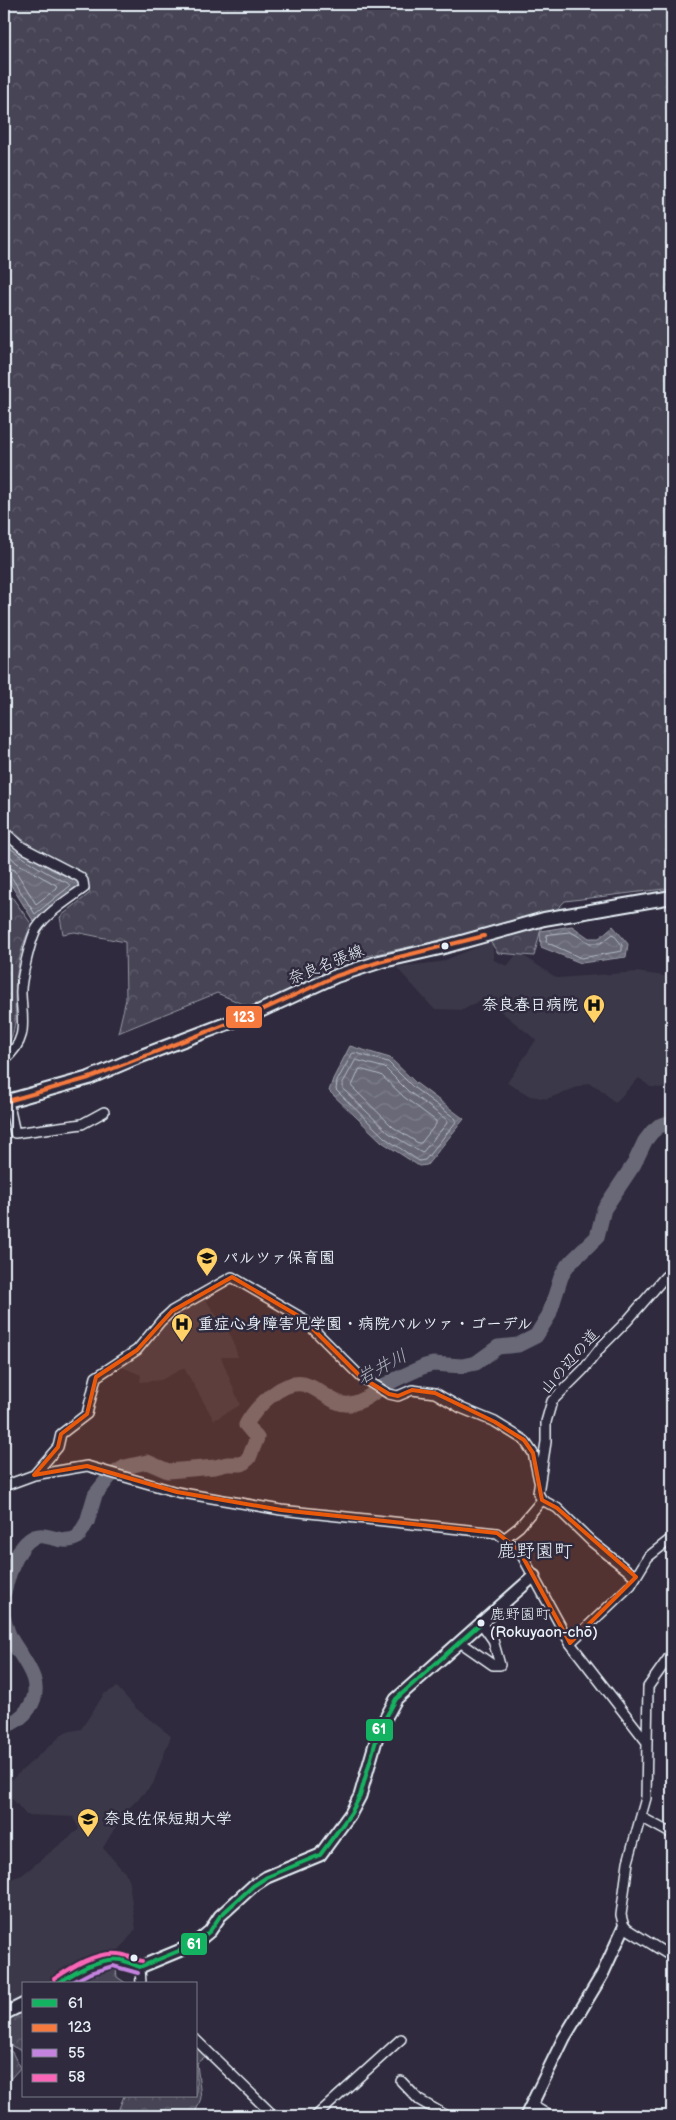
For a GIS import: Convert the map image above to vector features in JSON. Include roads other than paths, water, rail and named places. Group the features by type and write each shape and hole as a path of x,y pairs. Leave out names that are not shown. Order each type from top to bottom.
{"main road":[{"name":"奈良名張線","path":"6,1102 89,1078 136,1058 260,1012 336,976 379,962 440,948 544,919 672,897"}],"street":[{"path":"4,832 22,847 80,878 84,881 84,888 37,927 32,938 21,992 24,1019 21,1039 15,1051 4,1060"},
{"path":"6,1102 15,1133 82,1124 104,1112"},
{"name":"山の辺の道","path":"539,1481 546,1442 546,1422 552,1400 583,1370 601,1347 632,1316 665,1277 672,1272"},
{"path":"34,1475 58,1447 61,1434 87,1414 96,1376 137,1350 161,1321 172,1311 232,1276 302,1318 361,1377 389,1394 398,1396 412,1390 435,1392 461,1408 495,1422 524,1440 532,1454 539,1481 538,1493 542,1500 557,1508 592,1542 636,1577"},
{"path":"4,1486 34,1475 70,1467 87,1466 176,1492 281,1510 497,1533 519,1550 570,1643 646,1741"},
{"path":"505,1538 519,1527 542,1500"},
{"path":"570,1643 630,1586 648,1557 672,1538"},
{"path":"60,1982 106,1960 119,1960 140,1967 193,1945 210,1931 220,1916 252,1886 266,1877 320,1854 351,1813 360,1796 379,1730 396,1700 534,1576"},
{"path":"460,1642 493,1665 500,1665 493,1640 480,1623"},
{"path":"526,2116 564,2038 602,1975 624,1927 621,1915 628,1862 646,1798 648,1687 672,1652"},
{"path":"641,1817 672,1834"},
{"path":"624,1927 672,1956"},
{"path":"140,1967 141,1982"},
{"path":"4,2014 22,2005"},
{"path":"316,2116 401,2039"},
{"path":"198,2042 274,2116"},
{"path":"401,2081 420,2100 443,2115"},
{"path":"532,2105 550,2116"}],"water":[{"path":"6,839 40,863 78,881 79,885 34,922 4,874 4,840"},
{"path":"572,926 589,938 599,938 613,926 628,944 626,957 581,963 541,947 540,931"},
{"path":"350,1046 390,1058 416,1083 464,1119 427,1165 419,1166 382,1142 329,1091"}],"waterway":[{"name":"岩井川","path":"4,1592 12,1566 22,1547 36,1537 44,1536 65,1540 78,1537 87,1522 95,1495 110,1476 125,1467 147,1462 168,1471 242,1464 249,1458 257,1438 246,1425 256,1410 281,1389 300,1384 314,1388 339,1403 355,1403 370,1396 391,1382 425,1366 433,1364 462,1366 476,1363 498,1347 518,1345 536,1336 549,1315 561,1277 567,1266 597,1237 604,1209 634,1164 645,1141 659,1126 672,1122"},
{"name":"岩井川","path":"4,1619 7,1630 31,1673 35,1690 34,1699 27,1711 18,1719 4,1726"}],"place":[{"name":"奈良春日病院","path":"594,1024"},
{"name":"パルツァ保育園","path":"207,1277"},
{"name":"重症心身障害児学園・病院バルツァ・ゴーデル","path":"182,1343"},
{"name":"鹿野園町 (Rokuyaon-chō)","path":"481,1623"},
{"name":"奈良佐保短期大学","path":"88,1838"}],"district":[{"name":"鹿野園町","path":"535,1551"}]}
